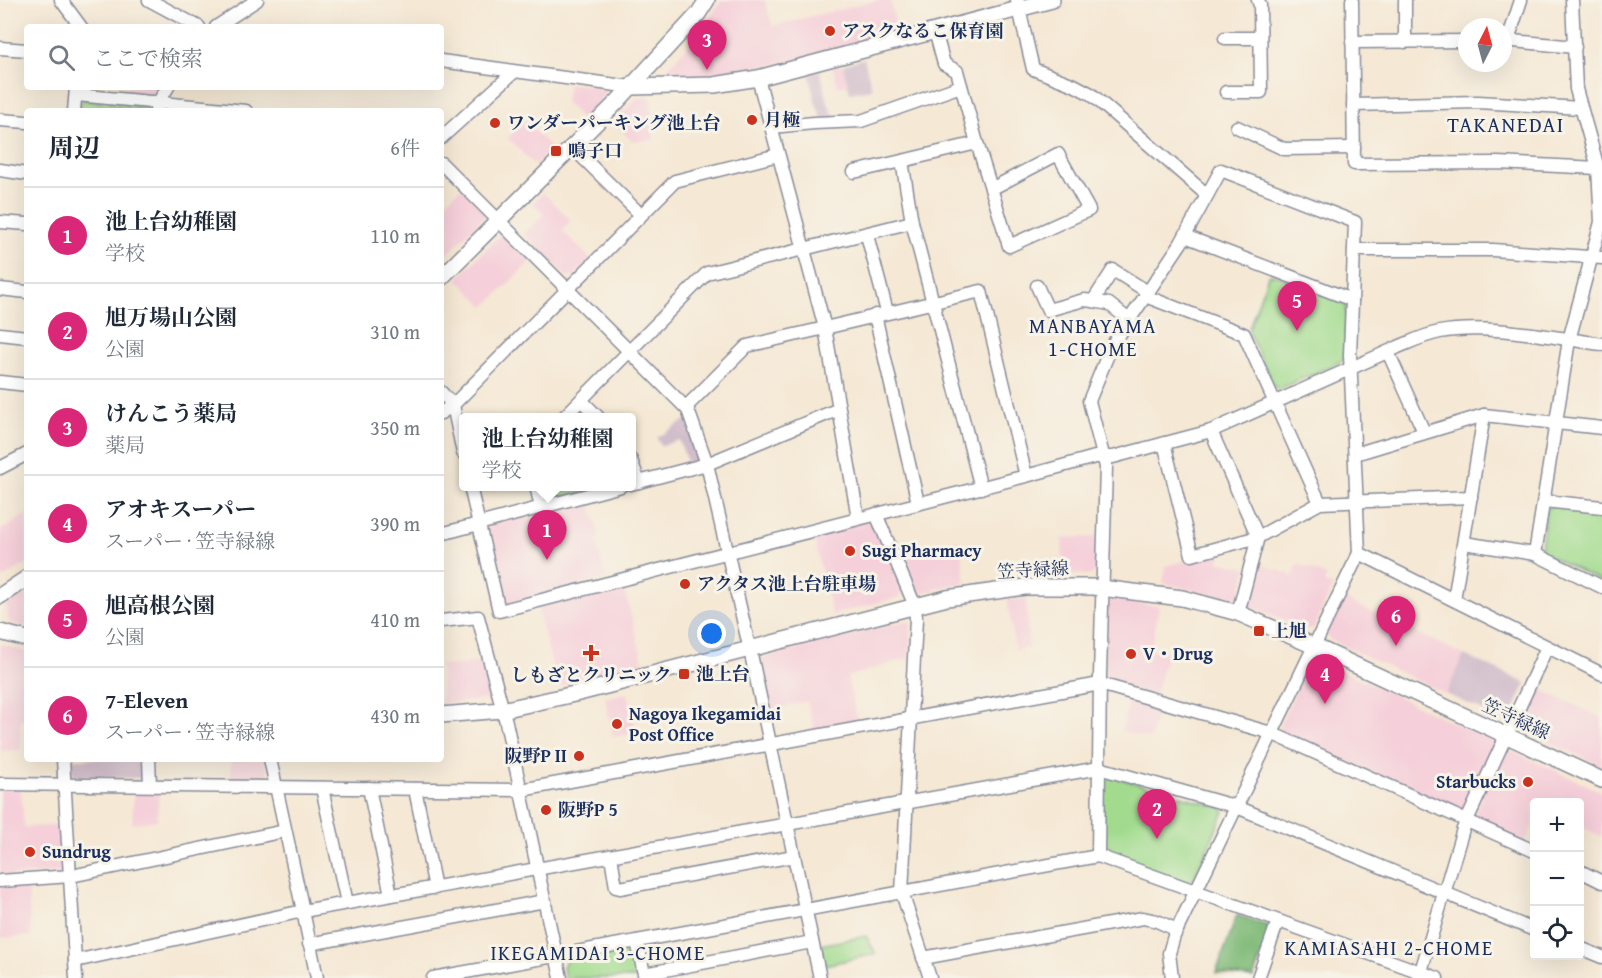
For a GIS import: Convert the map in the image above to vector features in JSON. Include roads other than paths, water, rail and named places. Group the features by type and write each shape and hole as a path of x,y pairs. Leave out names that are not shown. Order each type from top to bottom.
{"street":[{"path":"61,0 79,24"},
{"path":"148,0 193,24"},
{"path":"221,24 257,0"},
{"path":"444,275 631,87 698,14 707,0"},
{"path":"444,61 631,87 714,85 758,78 935,31 1018,4 1052,0"},
{"path":"1226,92 1261,92 1258,0"},
{"path":"1352,0 1354,164 1498,163 1598,168"},
{"path":"1405,0 1405,42"},
{"path":"1512,22 1521,0"},
{"path":"1536,554 1569,340 1597,257 1601,222 1598,168 1576,89 1572,0"},
{"path":"1018,4 1033,69 1091,94 1207,195"},
{"path":"935,31 944,64 957,71 977,143 991,189 1009,246 1089,210 1058,154 991,189"},
{"path":"1225,38 1260,38"},
{"path":"1352,42 1458,41"},
{"path":"1512,41 1575,47"},
{"path":"0,48 24,50"},
{"path":"444,135 514,72"},
{"path":"758,78 825,328 858,518"},
{"path":"771,127 861,122 961,86"},
{"path":"157,107 166,90"},
{"path":"74,108 76,91 157,107 179,108"},
{"path":"1353,105 1478,102 1581,108"},
{"path":"0,120 24,122"},
{"path":"1237,127 1284,149 1354,148"},
{"path":"854,172 977,143"},
{"path":"572,146 640,215"},
{"path":"444,412 675,181 778,155"},
{"path":"902,161 912,222 981,488"},
{"path":"444,166 687,406 706,464 770,744 820,978"},
{"path":"0,170 24,174"},
{"path":"1098,856 1106,467 1089,401 1111,347 1185,236 1221,170 1355,222 1350,355 1359,553 1177,930 1169,953 1172,978"},
{"path":"0,222 24,224"},
{"path":"567,413 707,273 912,222"},
{"path":"867,235 918,503"},
{"path":"1185,236 1352,300"},
{"path":"1354,250 1493,250 1597,257"},
{"path":"1093,301 1113,270 1147,294 1244,334 1320,503"},
{"path":"1037,286 1048,310 1084,300 1093,301 1109,304 1130,320"},
{"path":"0,289 24,292"},
{"path":"687,406 747,346 981,291 1026,476"},
{"path":"444,621 478,617 1095,457 1113,457 1211,431 1425,336 1464,329 1484,329 1602,344"},
{"path":"0,334 24,337"},
{"path":"1388,352 1424,432"},
{"path":"0,382 24,385"},
{"path":"444,395 453,405 459,434"},
{"path":"580,400 595,413"},
{"path":"636,483 706,464 839,409"},
{"path":"1355,454 1484,415 1602,428"},
{"path":"1454,600 1484,415"},
{"path":"1211,431 1258,537 1238,613"},
{"path":"1164,443 1192,555 1258,537 1320,503 1470,497"},
{"path":"0,468 24,456"},
{"path":"471,491 499,611"},
{"path":"537,491 541,507"},
{"path":"444,533 602,491"},
{"path":"1544,501 1602,507"},
{"path":"876,513 915,606 902,893 930,978"},
{"path":"1464,543 1536,554 1602,587"},
{"path":"1359,553 1602,674"},
{"path":"2,589 24,579"},
{"name":"笠寺緑線","path":"444,715 502,710 579,693 915,606 978,593 1025,587 1103,588 1182,598 1238,613 1602,780"},
{"path":"478,617 521,790 561,978"},
{"path":"0,632 24,638"},
{"path":"1420,975 1467,820 1547,647"},
{"path":"0,784 521,790 1100,684 1271,733 1530,849"},
{"path":"63,762 76,978"},
{"path":"149,762 150,785"},
{"path":"271,762 317,978"},
{"path":"75,960 303,911 1099,768 1237,807 1530,928"},
{"path":"322,788 347,903"},
{"path":"369,788 391,895"},
{"path":"415,789 435,888"},
{"path":"0,881 71,876 285,831"},
{"path":"611,856 616,887 620,888 794,856"},
{"path":"433,978 1098,856 1420,975 1437,978"},
{"path":"1584,874 1602,882"},
{"path":"309,944 545,901"},
{"path":"923,958 1143,918 1157,921 1177,930"},
{"path":"1258,978 1278,921"},
{"path":"638,941 644,976 812,942"},
{"path":"1584,950 1602,957"}],"place":[{"name":"アスクなるこ保育園","path":"830,31"},
{"name":"けんこう薬局","path":"707,70"},
{"name":"月極","path":"752,120"},
{"name":"ワンダーパーキング池上台","path":"495,123"},
{"name":"鳴子口","path":"556,151"},
{"name":"旭高根公園","path":"1297,331"},
{"name":"Sugi Pharmacy","path":"850,551"},
{"name":"池上台幼稚園","path":"547,560"},
{"name":"アクタス池上台駐車場","path":"685,584"},
{"name":"上旭","path":"1259,631"},
{"name":"7-Eleven","path":"1396,646"},
{"name":"しもざとクリニック","path":"591,653"},
{"name":"V・Drug","path":"1131,654"},
{"name":"池上台","path":"684,674"},
{"name":"アオキスーパー","path":"1325,704"},
{"name":"Nagoya Ikegamidai Post Office","path":"617,724"},
{"name":"阪野P Ⅱ","path":"579,756"},
{"name":"Starbucks","path":"1528,782"},
{"name":"阪野P 5","path":"546,810"},
{"name":"旭万場山公園","path":"1157,839"},
{"name":"Sundrug","path":"30,852"}],"district":[{"name":"TAKANEDAI","path":"1506,125"},
{"name":"MANBAYAMA 1-CHOME","path":"1093,338"},
{"name":"KAMIASAHI 2-CHOME","path":"1389,948"},
{"name":"IKEGAMIDAI 3-CHOME","path":"598,953"}]}
